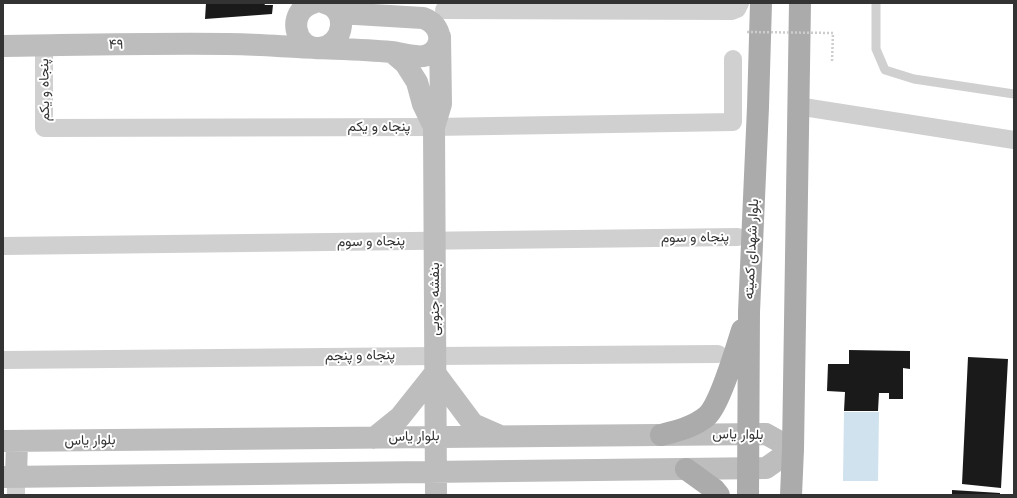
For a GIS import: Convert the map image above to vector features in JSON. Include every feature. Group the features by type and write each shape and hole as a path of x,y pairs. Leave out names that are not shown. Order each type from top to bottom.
{"main road":[{"name":"بلوار شهدای کمیته","path":"748,495 740,468 739,434 749,312 761,3"},
{"path":"791,495 800,3"},
{"path":"319,6 342,24 339,36 331,45 319,48 308,45 299,37 296,25 319,6"},
{"path":"319,6 423,18 430,20 435,25 440,37 439,44 435,50 423,57 392,52 228,44 285,29 319,6"},
{"name":"بنفشه جنوبی","path":"436,495 434,127 441,104 440,37"},
{"name":"۴۹","path":"3,46 228,44"},
{"name":"بنفشه جنوبی","path":"392,52 405,63 417,82 423,104 434,127"},
{"path":"661,435 683,429 696,423 707,415 714,406 724,384 749,312"},
{"path":"374,438 400,418 435,364 459,407 473,424 500,437"},
{"name":"بلوار یاس","path":"10,441 766,434 793,450"},
{"path":"10,441 12,483 435,472 766,468 793,450"},
{"path":"686,469 715,490 719,495"}],"street":[{"path":"444,7 734,7"},
{"name":"بنفشه جنوبی","path":"440,37 444,7"},
{"name":"پنجاه و یکم","path":"44,46 44,128 434,127 733,122 733,59"},
{"path":"798,106 1014,140"},
{"name":"پنجاه و سوم","path":"3,246 434,242 738,237"},
{"name":"پنجاه و پنجم","path":"3,360 435,364 718,354"}],"lane":[{"path":"876,3 876,49 885,70 914,79 1014,94"}],"path":[{"path":"747,32 833,33 832,60"}],"water":[{"path":"844,412 879,412 878,481 843,481"}],"building":[{"path":"206,3 264,3 265,5 273,5 272,14 205,19"},
{"path":"849,350 910,351 910,369 903,368 903,399 889,399 889,393 879,393 878,411 844,411 845,392 827,391 828,364 849,364"},
{"path":"968,357 1008,359 1001,488 962,484"},
{"path":"952,490 1000,493 1000,495 952,495"}]}
